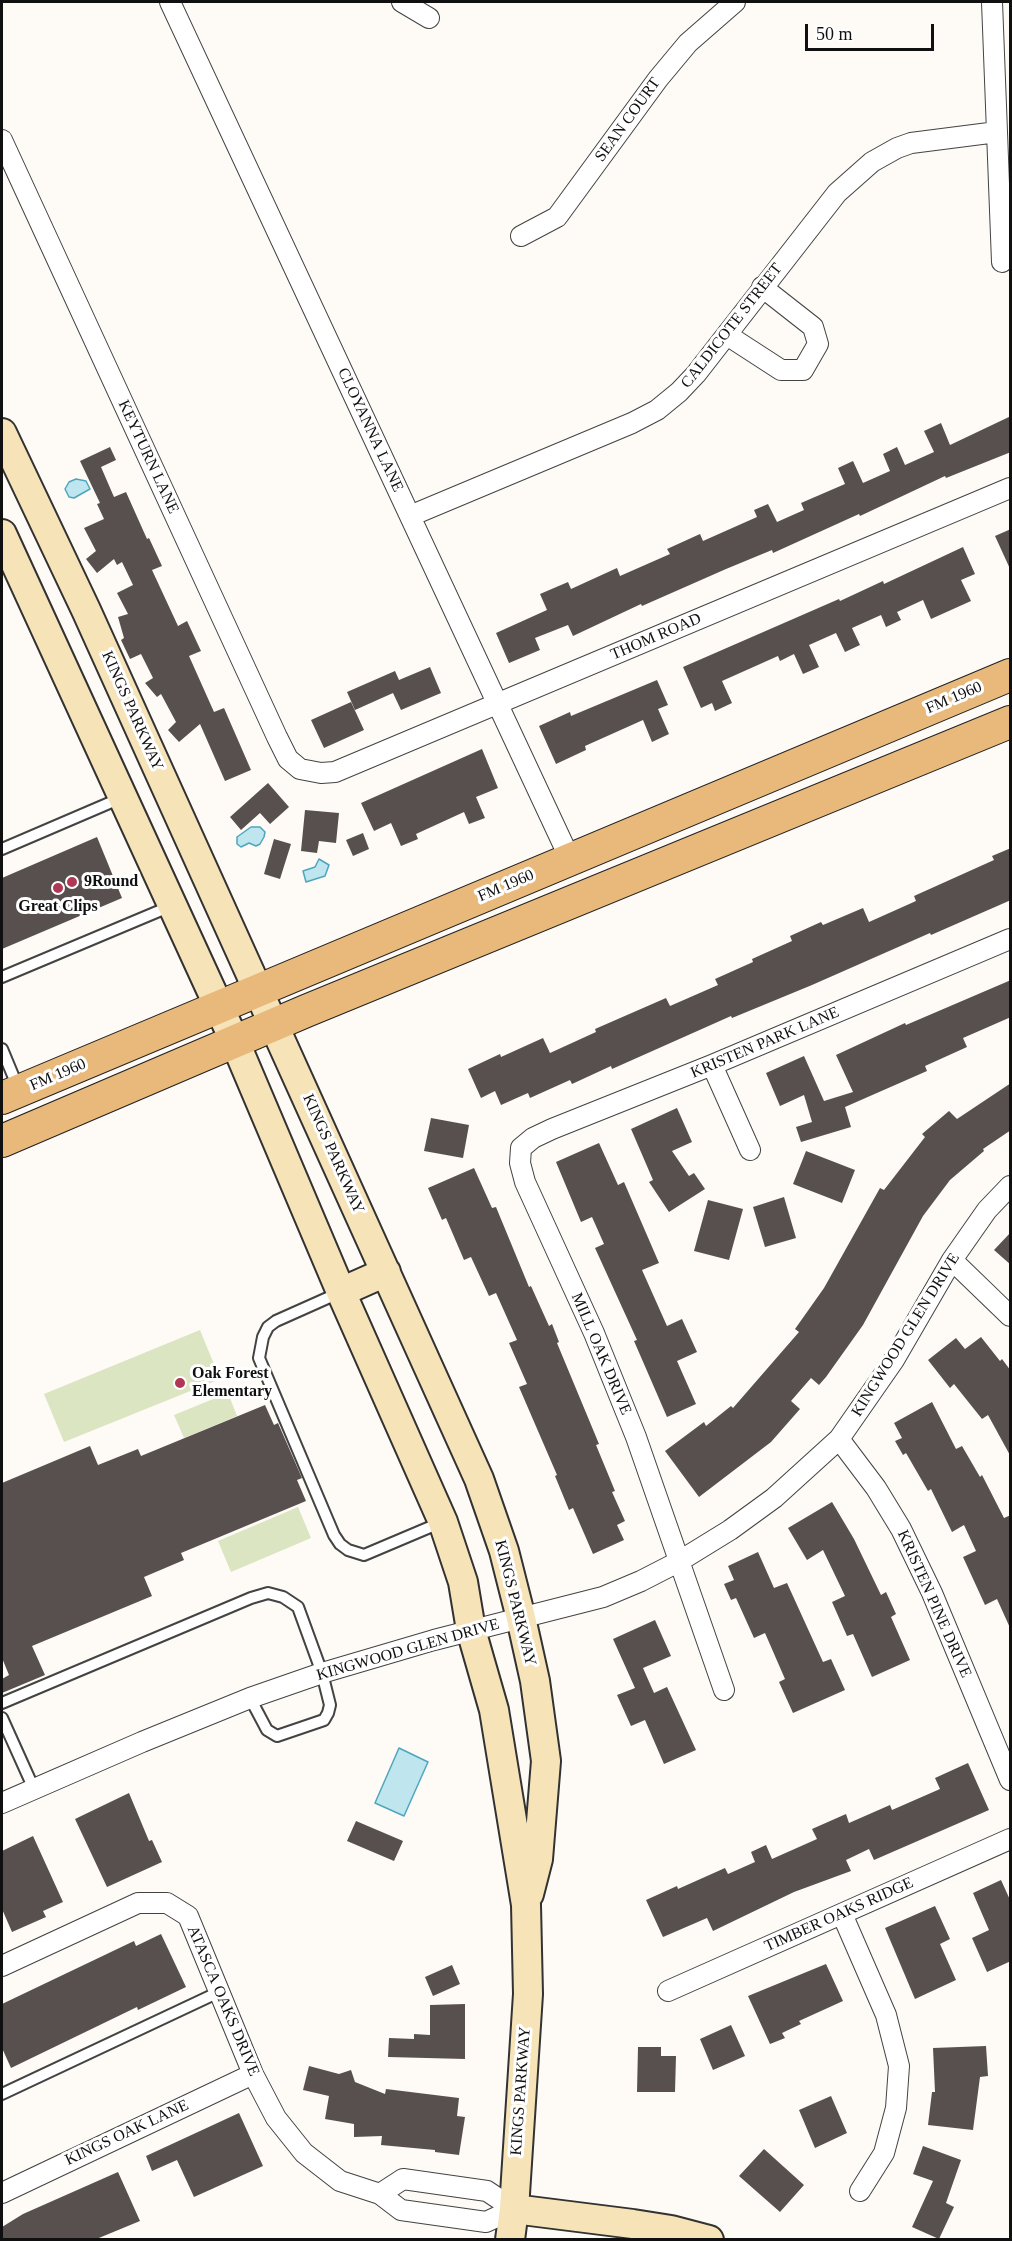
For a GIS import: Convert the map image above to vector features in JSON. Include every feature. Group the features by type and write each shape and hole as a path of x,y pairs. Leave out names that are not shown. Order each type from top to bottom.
{"main road":[{"name":"FM 1960","path":"10,1094 1011,675"},
{"path":"2,1141 274,1024 1011,722"}],"street":[{"name":"CLOYANNA LANE","path":"170,2 570,859"},
{"path":"402,2 429,18"},
{"name":"SEAN COURT","path":"521,236 557,217 658,79 688,43 735,2"},
{"path":"992,2 1002,262"},
{"name":"CALDICOTE STREET","path":"410,516 632,423 657,410 679,392 727,335 837,193 872,162 911,143 997,132"},
{"name":"KEYTURN LANE","path":"2,140 277,737 288,759 300,769"},
{"path":"727,335 781,370 803,370 818,344 813,327 762,287"},
{"name":"KINGS PARKWAY","path":"2,433 8,461 86,610 479,1479 504,1551 521,1618 535,1681 546,1761 538,1859 526,1905"},
{"name":"THOM ROAD","path":"300,769 321,774 335,772 1011,488"},
{"name":"KINGS PARKWAY","path":"2,534 121,798 235,1042 442,1522 464,1582 471,1630 494,1710 526,1905 528,1994 510,2240"},
{"name":"KRISTEN PARK LANE","path":"521,1148 533,1138 552,1129 712,1065 1011,939"},
{"path":"712,1065 750,1150"},
{"name":"MILL OAK DRIVE","path":"521,1148 520,1163 525,1182 594,1333 636,1437 724,1690"},
{"name":"KINGWOOD GLEN DRIVE","path":"2,1803 250,1698 322,1673 471,1630 603,1597 678,1562 730,1530 774,1498 839,1439 894,1360 952,1260 987,1210 1011,1186"},
{"path":"952,1260 1011,1316"},
{"path":"341,1292 386,1272"},
{"name":"KRISTEN PINE DRIVE","path":"839,1439 876,1488 901,1529 932,1593 1011,1780"},
{"name":"TIMBER OAKS RIDGE","path":"668,1991 1011,1839"},
{"name":"ATASCA OAKS DRIVE","path":"2,1966 138,1903 166,1903 188,1916 253,2074 276,2118 304,2153 340,2181 380,2194 401,2210 486,2222 514,2209"},
{"path":"842,1914 886,2015 899,2066 896,2108 884,2153 860,2191"},
{"name":"KINGS OAK LANE","path":"2,2193 253,2074"},
{"path":"380,2194 403,2179 487,2191 514,2209 633,2223 709,2240"}],"lane":[{"path":"2,849 121,798"},
{"path":"2,977 172,906"},
{"path":"2,1048 10,1094"},
{"path":"341,1292 276,1321 268,1327 262,1336 259,1358 334,1535 348,1550 364,1555 442,1522"},
{"path":"2,1703 251,1598 268,1593 283,1597 298,1607 322,1673 330,1705 324,1720 277,1736 267,1730 250,1698"},
{"path":"2,1718 34,1789"},
{"path":"2,2094 219,1992"}],"green space":[{"path":"200,1330 220,1379 64,1442 44,1394"},
{"path":"228,1393 237,1416 184,1438 174,1415"},
{"path":"298,1507 311,1538 231,1572 218,1541"}],"water":[{"path":"76,479 86,481 90,489 74,498 69,497 65,489 69,482"},
{"path":"251,827 260,827 265,832 264,837 256,846 249,843 241,847 237,844 237,837"},
{"path":"319,859 329,865 325,876 306,882 303,871 315,867"},
{"path":"399,1748 428,1762 404,1816 375,1803"}],"building":[{"path":"1011,416 1011,452 946,478 945,476 860,516 859,514 773,553 772,550 642,606 641,604 573,636 568,625 535,638 540,650 509,663 496,633 547,610 540,594 568,582 571,589 617,568 620,576 670,554 667,549 700,534 703,541 757,517 754,510 768,504 777,522 804,510 801,503 845,484 838,468 853,461 863,483 890,471 883,454 897,447 905,465 934,452 924,431 941,423 950,445"},
{"path":"110,447 116,460 101,467 114,497 126,492 162,566 152,570 178,626 187,621 201,651 189,656 214,712 224,708 251,770 225,781 200,724 179,742 168,730 176,722 161,694 157,697 145,683 153,678 141,654 130,659 121,640 124,638 118,617 128,614 117,593 133,585 122,562 117,565 114,559 97,573 86,559 96,551 84,528 104,519 97,504 100,503 80,461"},
{"path":"1011,529 1011,571 995,536"},
{"path":"963,547 975,574 961,580 971,601 931,619 923,600 897,612 901,620 886,627 881,615 852,628 860,645 845,652 836,633 809,645 819,667 803,674 794,654 780,661 778,656 722,681 732,703 715,711 712,703 701,708 683,667 839,599 840,601 883,581 884,584"},
{"path":"430,667 441,693 401,710 393,693 355,710 347,692 395,671 399,680"},
{"path":"657,680 668,705 658,709 669,734 652,742 643,720 585,746 586,750 556,764 539,726 570,712 571,716"},
{"path":"351,702 364,730 324,748 311,720"},
{"path":"482,749 498,788 476,797 485,818 469,824 464,812 416,834 418,839 401,846 391,823 374,831 361,803"},
{"path":"268,783 289,807 270,824 260,813 241,830 230,817"},
{"path":"305,810 339,813 336,843 319,841 317,853 301,851"},
{"path":"363,833 369,849 353,856 346,840"},
{"path":"97,837 122,898 2,949 2,878"},
{"path":"274,839 291,844 280,879 264,874"},
{"path":"1011,848 1011,900 812,985 732,1018 731,1016 612,1069 611,1066 572,1084 570,1080 530,1098 528,1093 501,1105 495,1091 481,1098 468,1069 543,1038 550,1053 596,1032 595,1029 666,998 670,1006 718,985 715,979 792,941 790,936 821,922 823,925 863,908 869,922 916,901 914,896 994,860 992,856"},
{"path":"1011,980 1011,1017 963,1038 967,1047 925,1066 927,1071 845,1107 851,1127 801,1142 796,1127 812,1122 804,1095 780,1106 766,1073 804,1056 824,1101 853,1092 836,1055 905,1023 906,1025"},
{"path":"1011,1083 1011,1130 983,1149 984,1151 950,1180 923,1216 863,1325 826,1377 819,1385 811,1378 791,1401 800,1409 771,1442 699,1497 665,1451 704,1422 706,1426 731,1406 733,1408 799,1332 795,1329 824,1288 880,1188 884,1190 925,1137 922,1134 949,1111 957,1119"},
{"path":"677,1108 692,1142 672,1151 689,1176 694,1173 705,1189 669,1212 649,1182 653,1180 631,1129"},
{"path":"431,1118 469,1125 463,1158 424,1151"},
{"path":"599,1143 618,1185 624,1182 659,1263 642,1270 667,1326 682,1319 697,1352 677,1361 696,1404 667,1417 634,1341 637,1340 595,1248 604,1244 592,1217 581,1222 556,1162"},
{"path":"806,1151 855,1170 842,1203 793,1184"},
{"path":"474,1168 492,1208 496,1207 529,1287 531,1286 549,1326 552,1324 559,1342 557,1343 599,1444 596,1445 615,1491 612,1492 625,1521 617,1525 624,1540 593,1554 573,1508 569,1510 555,1476 557,1475 519,1387 527,1384 509,1343 517,1340 496,1293 489,1296 471,1257 464,1260 446,1218 442,1220 428,1188"},
{"path":"784,1197 796,1238 765,1247 753,1207"},
{"path":"708,1200 743,1209 729,1260 694,1251"},
{"path":"1011,1232 1011,1265 994,1250"},
{"path":"981,1337 1011,1371 1011,1457 988,1415 982,1419 954,1384 950,1388 928,1360 956,1338 965,1349"},
{"path":"932,1402 956,1449 962,1446 980,1477 982,1475 1004,1518 1011,1515 1011,1630 997,1599 985,1605 963,1557 976,1551 964,1525 952,1532 931,1489 928,1491 906,1453 903,1455 895,1441 902,1438 894,1423"},
{"path":"265,1405 274,1425 278,1423 302,1478 297,1480 306,1501 181,1553 184,1560 144,1577 152,1596 32,1646 45,1675 2,1693 2,1679 9,1675 2,1658 2,1483 90,1446 98,1465 138,1449 141,1456"},
{"path":"832,1502 854,1539 881,1595 886,1592 896,1614 891,1617 910,1660 872,1677 853,1634 847,1636 832,1602 845,1596 823,1550 807,1560 788,1528"},
{"path":"758,1552 774,1588 787,1583 823,1662 831,1659 845,1690 793,1713 779,1682 785,1679 765,1633 754,1638 736,1598 731,1600 724,1584 734,1580 728,1566"},
{"path":"655,1620 671,1656 643,1668 654,1693 667,1687 696,1750 664,1764 645,1720 631,1726 617,1695 635,1688 613,1639"},
{"path":"968,1763 989,1810 874,1860 869,1849 846,1860 851,1871 794,1892 713,1931 707,1918 663,1937 646,1900 677,1886 678,1889 725,1868 728,1874 755,1862 751,1852 766,1845 772,1859 817,1839 812,1829 846,1814 849,1823 890,1805 892,1810 940,1789 935,1778"},
{"path":"129,1793 149,1841 152,1840 162,1862 107,1887 75,1819"},
{"path":"356,1821 403,1841 394,1861 347,1841"},
{"path":"33,1836 63,1902 43,1911 46,1917 12,1932 2,1909 2,1851"},
{"path":"1001,1880 1011,1902 1011,1961 987,1972 972,1938 989,1930 973,1893"},
{"path":"935,1906 950,1939 940,1944 956,1980 915,1999 885,1928"},
{"path":"161,1934 186,1987 138,2010 137,2007 11,2068 2,2048 2,2004 134,1941 136,1946"},
{"path":"826,1964 843,2001 799,2021 801,2024 782,2033 785,2038 770,2044 748,1996"},
{"path":"452,1965 460,1984 433,1996 425,1977"},
{"path":"465,2004 465,2059 388,2057 389,2038 414,2039 414,2034 430,2035 430,2005"},
{"path":"731,2025 745,2056 713,2070 700,2039"},
{"path":"986,2046 988,2076 980,2077 973,2130 928,2125 932,2092 935,2092 933,2048"},
{"path":"638,2047 661,2047 661,2056 676,2056 675,2092 637,2092"},
{"path":"309,2066 339,2074 351,2070 355,2082 385,2094 386,2089 459,2098 457,2116 465,2117 459,2155 435,2152 435,2150 381,2145 382,2136 354,2137 354,2124 325,2119 329,2096 303,2090"},
{"path":"831,2096 847,2133 815,2148 799,2110"},
{"path":"239,2113 263,2166 194,2197 177,2160 152,2171 146,2156"},
{"path":"923,2146 961,2160 946,2203 954,2207 939,2239 912,2227 933,2181 913,2174"},
{"path":"764,2149 804,2185 780,2212 739,2176"},
{"path":"118,2172 140,2221 94,2240 2,2240 2,2227 23,2214"}],"place":[{"name":"9Round","path":"72,882"},
{"name":"Great Clips","path":"58,888"},
{"name":"Oak Forest Elementary","path":"180,1383"}]}
